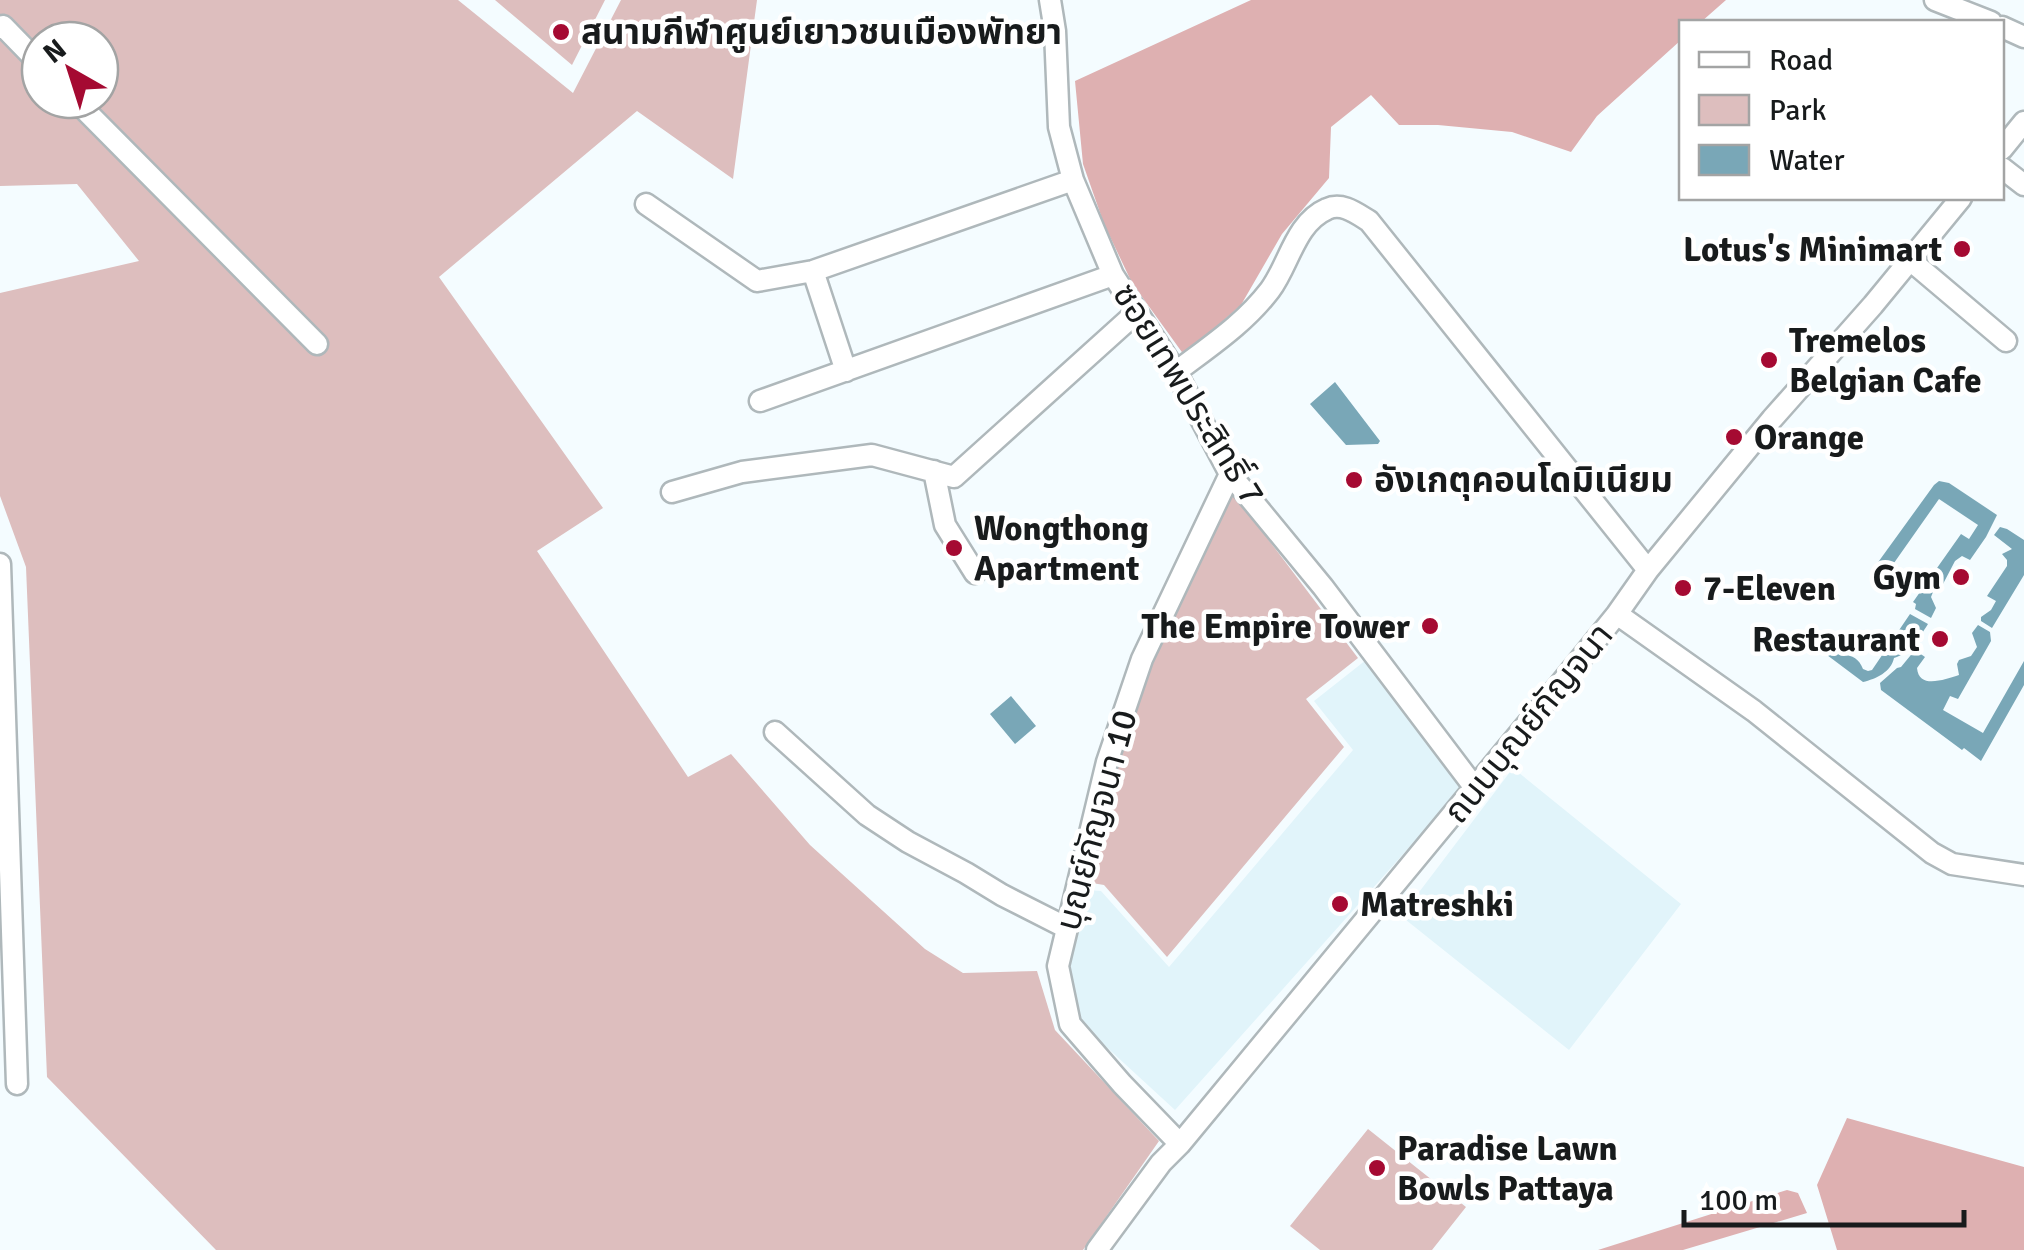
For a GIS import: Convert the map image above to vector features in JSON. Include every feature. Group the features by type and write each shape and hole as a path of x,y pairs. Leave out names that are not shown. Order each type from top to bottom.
{"street":[{"name":"ซอยเทพประสิทธิ์ 7","path":"1050,0 1059,127 1073,180 1112,275 1176,372 1230,474 1323,588 1475,788"},
{"path":"1936,0 1986,20"},
{"path":"0,28 20,44"},
{"path":"95,120 316,344"},
{"path":"2004,147 2024,122"},
{"path":"2004,170 2024,186"},
{"path":"646,204 757,281 814,271 1073,180"},
{"name":"ถนนบุณย์กัญจนา","path":"1097,1250 1161,1163 1475,788 1617,614 1648,570 1959,200"},
{"path":"1176,372 1241,324 1272,287 1312,220 1330,207 1345,207 1370,220 1648,570"},
{"path":"1909,259 2006,341"},
{"path":"814,271 846,371"},
{"path":"760,401 1112,275"},
{"path":"672,492 742,472 872,455 954,476 1137,312"},
{"path":"934,472 945,525 975,573"},
{"name":"บุณย์กัญจนา 10","path":"1180,1144 1070,1024 1058,966 1107,762 1142,659 1230,474"},
{"path":"0,564 17,1084"},
{"path":"1617,614 1754,711 1932,853 1952,864 2024,875"},
{"path":"775,732 868,816 1002,895 1067,928"}],"shaded area":[{"path":"1251,0 1726,0 1703,20 1679,20 1679,42 1597,116 1571,152 1512,132 1399,125 1371,95 1331,127 1329,178 1282,234 1241,305 1184,355 1132,283 1104,224 1083,164 1075,81"},
{"path":"1366,660 1463,787 1175,1110 1076,1019 1066,964 1086,890 1101,891 1169,967 1353,750 1314,701"},
{"path":"1513,768 1681,904 1569,1050 1401,916"},
{"path":"1847,1118 2024,1167 2024,1250 1837,1250 1817,1185"},
{"path":"1787,1190 1798,1193 1807,1213 1683,1250 1598,1250"}],"green space":[{"path":"0,0 458,0 573,93 621,0 757,0 733,179 637,111 439,277 603,508 537,551 688,777 731,754 810,845 925,949 963,973 1037,971 1055,1030 1159,1141 1083,1250 216,1250 47,1077 26,567 0,496 0,293 139,261 77,184 0,186"},
{"name":"สนามกีฬาศูนย์เยาวชนเมืองพัทยา","path":"495,0 605,0 572,65"},
{"path":"1230,489 1358,658 1306,699 1344,747 1167,957 1104,885 1086,882 1143,670"},
{"name":"Paradise Lawn Bowls Pattaya","path":"1368,1129 1466,1207 1432,1250 1320,1250 1290,1226"}],"water":[{"path":"1335,382 1380,441 1378,444 1346,445 1310,404"},
{"path":"1939,481 1949,483 1997,515 1970,560 1962,556 1955,561 1943,584 1933,592 1936,608 1931,618 1915,609 1913,602 1961,534 1969,539 1978,525 1939,499 1882,580 1871,572"},
{"path":"2000,527 2024,540 2024,575 1992,628 1981,617 1996,601 1987,596 2007,566 2002,554 2012,549 1994,535"},
{"path":"1910,614 1928,624 1909,649 1873,679 1863,682 1819,649 1825,639 1835,643 1842,655 1855,658 1863,669 1872,670"},
{"path":"1978,625 1990,632 1991,641 1958,699 1950,696 1943,710 1983,733 2024,661 2024,685 1981,761 1881,690 1880,683 1915,650 1925,657 1917,668 1922,679 1934,681 1959,675 1959,660 1971,656 1977,647 1972,633"},
{"path":"1011,696 1036,726 1015,744 990,714"}],"place":[{"name":"สนามกีฬาศูนย์เยาวชนเมืองพัทยา","path":"561,32"},
{"name":"Lotus's Minimart","path":"1962,249"},
{"name":"Tremelos Belgian Cafe","path":"1769,360"},
{"name":"Orange","path":"1734,437"},
{"name":"อังเกตุคอนโดมิเนียม","path":"1354,480"},
{"name":"Wongthong Apartment","path":"954,548"},
{"name":"Gym","path":"1961,577"},
{"name":"7-Eleven","path":"1683,588"},
{"name":"The Empire Tower","path":"1430,626"},
{"name":"Restaurant","path":"1940,639"},
{"name":"Matreshki","path":"1340,904"},
{"name":"Paradise Lawn Bowls Pattaya","path":"1377,1168"}]}
